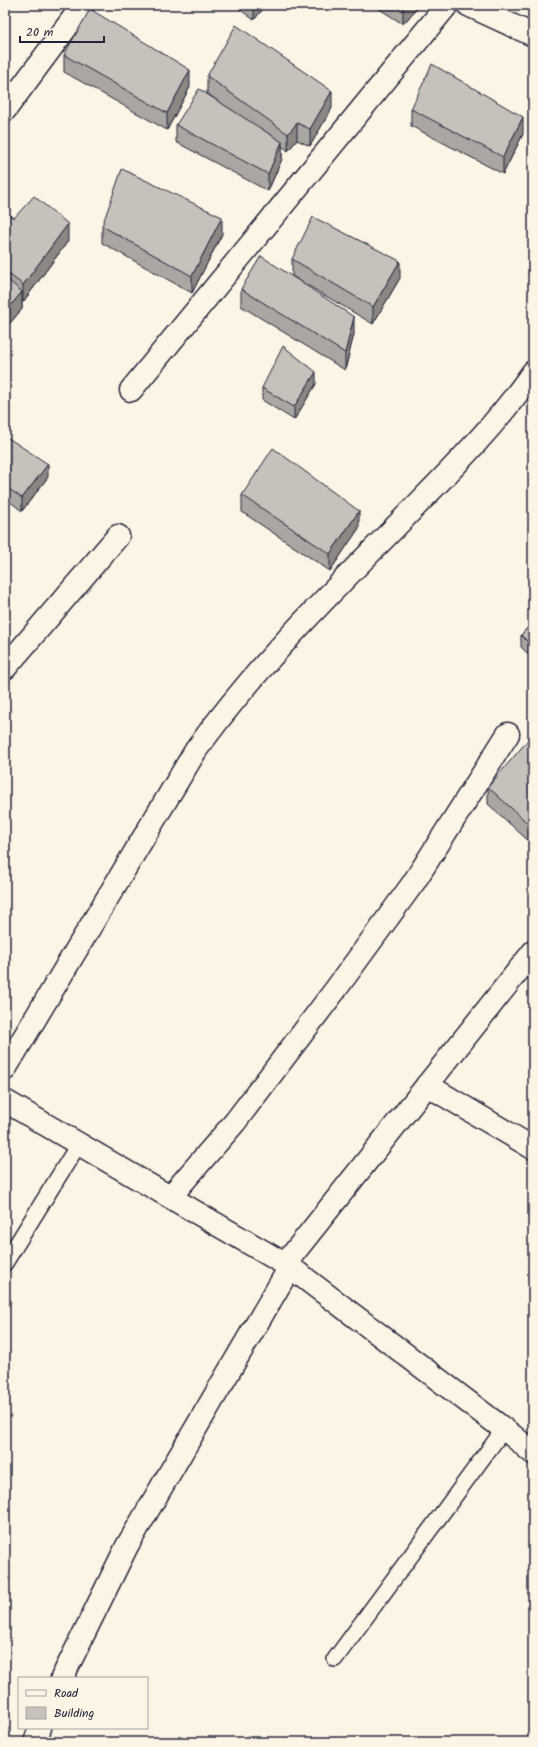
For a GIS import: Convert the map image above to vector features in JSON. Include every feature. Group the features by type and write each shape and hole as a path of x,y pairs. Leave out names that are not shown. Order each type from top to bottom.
{"street":[{"path":"5,110 83,5"},
{"path":"131,390 447,5"},
{"path":"468,5 533,35"},
{"path":"5,1069 196,750 225,710 309,616 462,459 509,406 533,372"},
{"path":"5,668 118,536"},
{"path":"170,1197 235,1122 336,989 414,882 508,734"},
{"path":"62,1677 127,1546 288,1266 427,1085 533,952"},
{"path":"427,1085 533,1148"},
{"path":"5,1102 288,1266 533,1453"},
{"path":"35,1742 40,1729"}],"lane":[{"path":"5,1263 78,1145"},
{"path":"335,1659 504,1430"}],"building":[{"path":"90,9 190,70 167,113 64,55"},
{"path":"236,25 332,91 310,129 297,123 288,134 207,76"},
{"path":"432,64 523,117 503,157 411,109"},
{"path":"199,89 282,142 268,174 176,125"},
{"path":"122,169 222,217 192,276 102,226"},
{"path":"34,196 68,224 23,285 5,271 5,212 14,218"},
{"path":"313,217 400,261 373,307 292,259"},
{"path":"261,256 354,317 345,353 241,289"},
{"path":"5,277 22,292 5,312"},
{"path":"283,346 316,372 294,407 262,388"},
{"path":"5,436 48,464 22,498 5,486"},
{"path":"273,448 359,511 330,554 242,495"},
{"path":"533,622 533,647 521,635"},
{"path":"528,740 533,745 533,828 488,787"}]}
